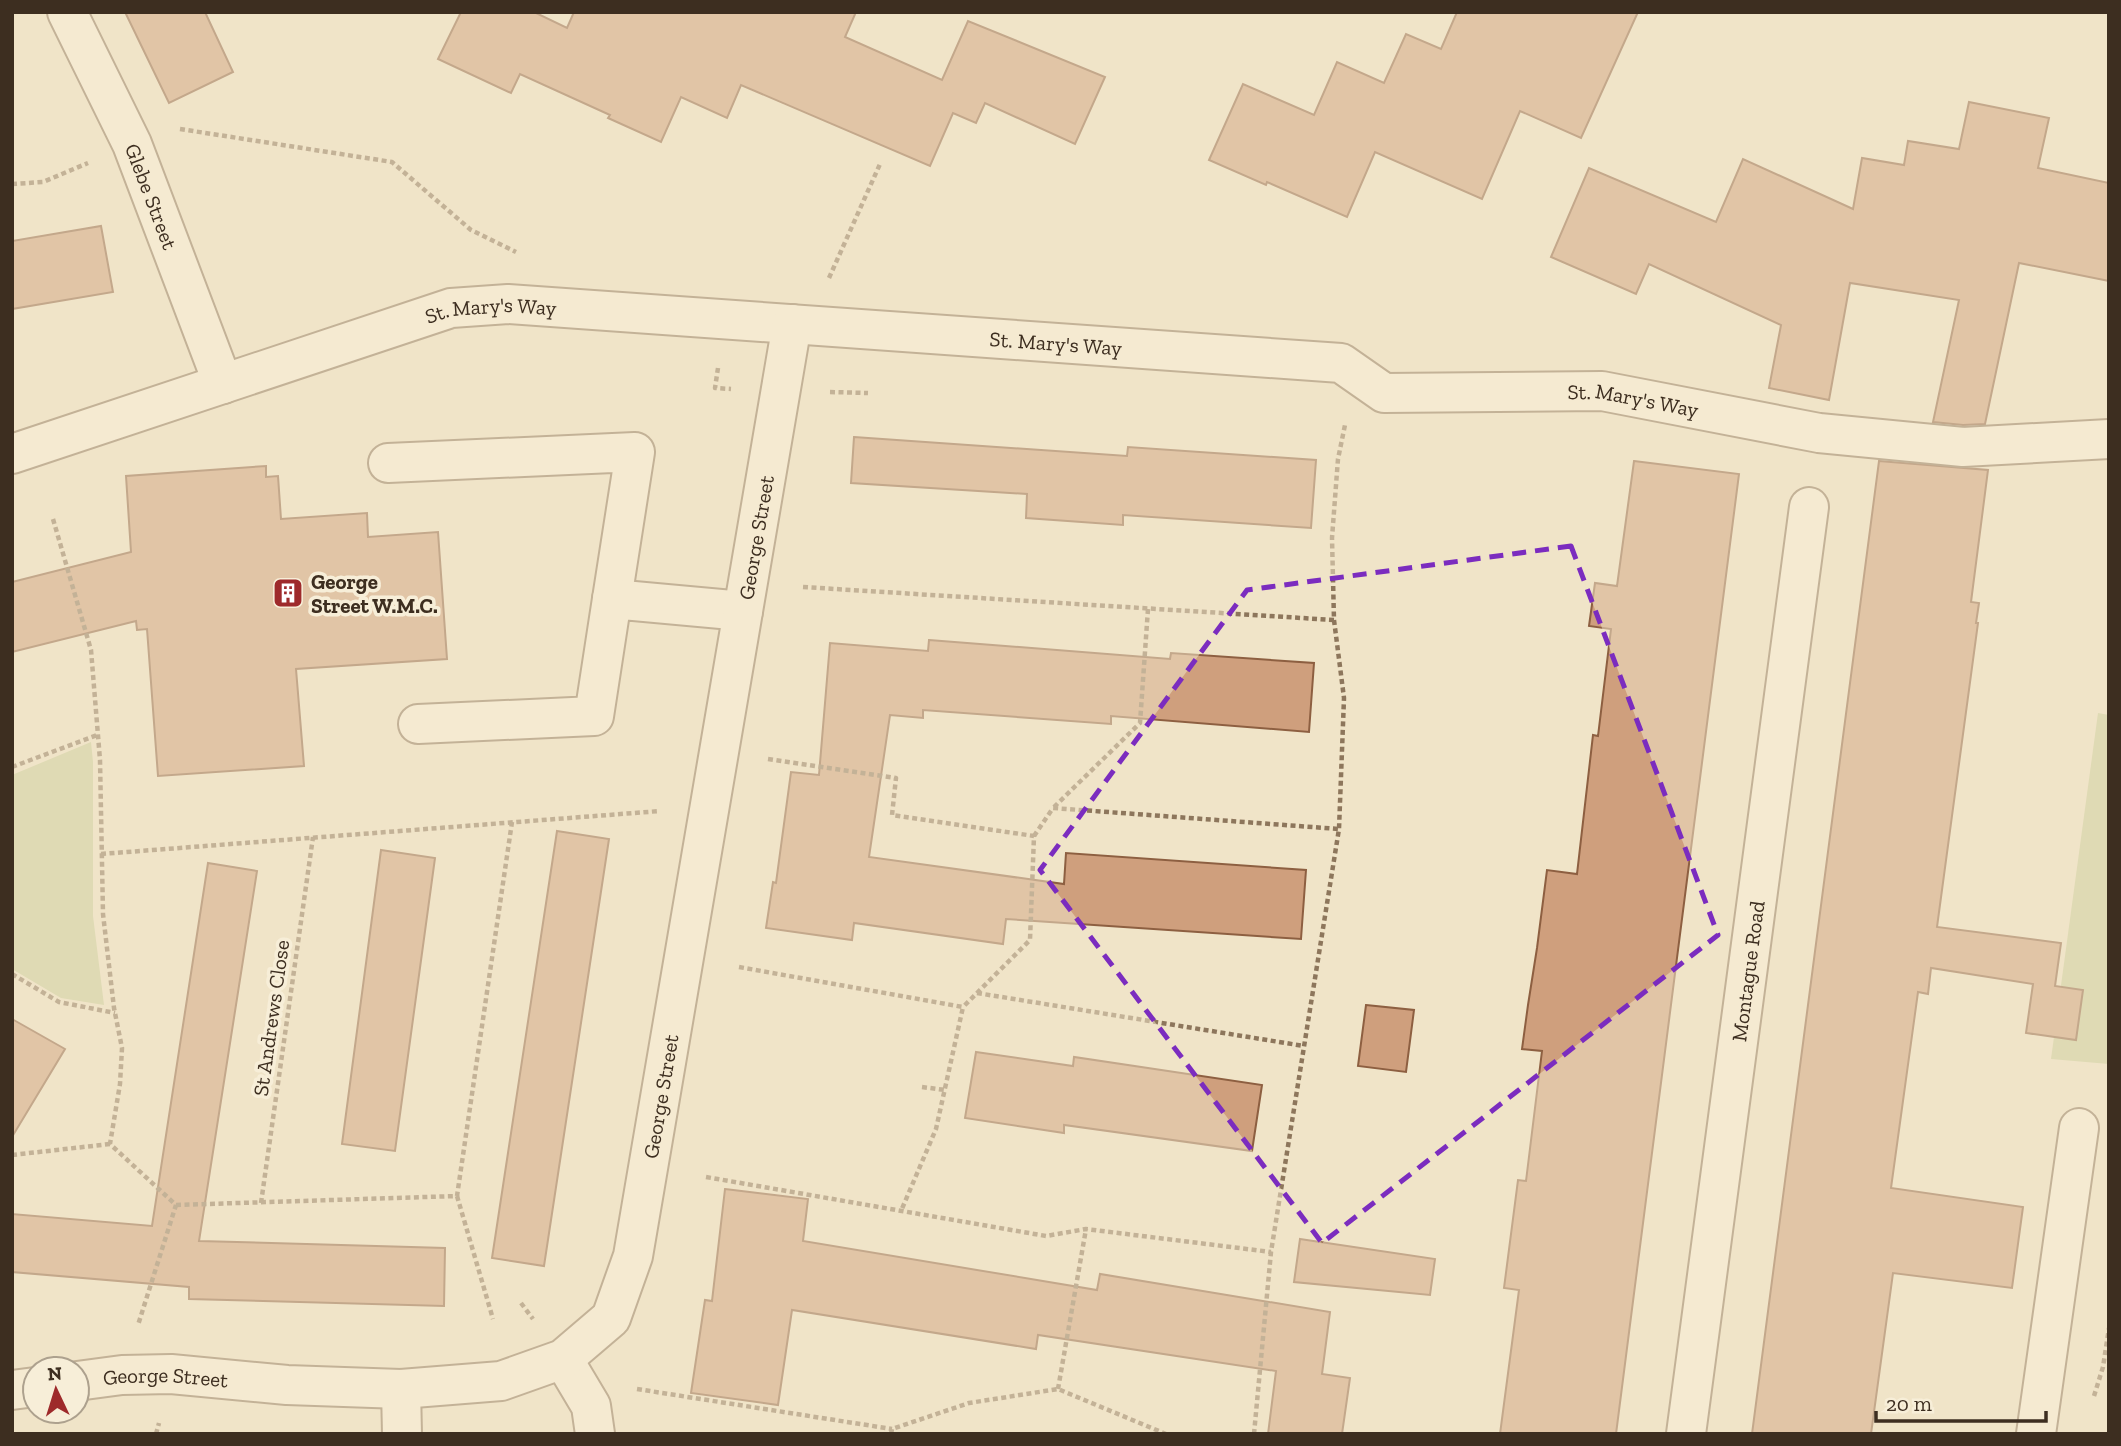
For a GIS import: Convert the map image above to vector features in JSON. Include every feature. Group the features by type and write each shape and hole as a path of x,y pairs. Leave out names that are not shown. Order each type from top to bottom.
{"street":[{"name":"Glebe Street","path":"67,12 132,144 223,384"},
{"name":"St. Mary's Way","path":"12,454 451,308 508,304 1340,363 1384,393 1602,391 1819,433 1963,447 2109,439"},
{"name":"George Street","path":"91,1379 122,1375 171,1374 287,1385 401,1389 501,1381 563,1359 611,1318 634,1256 743,611 806,325"},
{"path":"388,463 635,453 594,716 418,724"},
{"name":"Montague Road","path":"1686,1434 1809,507"},
{"path":"612,599 743,611"},
{"path":"2036,1434 2080,1128"},
{"path":"563,1359 591,1406 595,1434"},
{"path":"401,1389 401,1434"}],"path":[{"path":"12,184 43,182 168,127 392,162 471,230 518,253"},
{"path":"806,325 880,164"},
{"path":"1254,1434 1271,1252 1339,830 1344,698 1334,621 1332,538 1338,459 1350,404 1340,363"},
{"path":"53,519 91,650 100,760 103,914 122,1048 110,1144"},
{"path":"803,587 1334,621"},
{"path":"901,1211 936,1129 963,1007 1030,940 1034,836 1054,808 1140,723 1148,609"},
{"path":"12,767 97,735"},
{"path":"764,758 896,778 892,814 1034,836"},
{"path":"101,854 709,807"},
{"path":"1054,808 1339,830"},
{"path":"493,1319 457,1196 512,822"},
{"name":"St Andrews Close","path":"261,1203 313,837"},
{"path":"739,967 963,1007"},
{"path":"12,974 59,1002 115,1013"},
{"path":"976,992 1304,1046"},
{"path":"922,1087 945,1090"},
{"path":"12,1155 110,1144 176,1205 457,1196"},
{"path":"706,1177 1046,1236 1086,1229 1271,1252"},
{"path":"122,1375 176,1205"},
{"path":"1058,1390 1086,1229"},
{"path":"2090,1407 2103,1367 2109,1328"},
{"path":"634,1388 891,1432 969,1403 1058,1390 1166,1434"}],"highlighted area":[{"path":"1571,546 1718,935 1322,1243 1040,870 1247,590"}],"green space":[{"path":"2098,713 2109,715 2109,1064 2051,1059"},
{"path":"91,742 93,916 104,1005 61,998 12,969 12,775"}],"building":[{"path":"125,12 205,12 233,72 169,103"},
{"path":"461,12 534,12 567,28 574,12 856,12 845,37 942,80 968,21 1105,77 1075,144 985,103 976,123 953,113 930,166 741,85 727,118 681,97 661,142 608,118 610,115 520,74 511,93 438,59"},
{"path":"1457,12 1638,12 1581,138 1520,111 1482,199 1375,152 1347,217 1209,160 1243,84 1314,115 1337,62 1384,83 1406,34 1441,49"},
{"path":"1969,102 2049,118 2038,168 2109,183 2109,281 2019,263 1985,424 1933,422 1959,300 1850,283 1829,400 1769,388 1781,325 1649,264 1636,294 1551,257 1589,168 1716,222 1743,159 1853,209 1862,158 1904,165 1908,141 1959,149"},
{"path":"101,226 113,292 12,309 12,241"},
{"path":"854,437 1127,456 1128,447 1316,460 1311,528 1123,515 1123,525 1026,518 1027,494 851,483"},
{"path":"1634,461 1739,474 1616,1434 1500,1434 1519,1290 1504,1288 1518,1180 1526,1181 1542,1051 1522,1049 1528,1005 1547,870 1577,874 1593,735 1598,736 1611,629 1589,626 1595,583 1617,586"},
{"path":"1879,461 1988,470 1971,602 1979,603 1978,623 1937,927 2061,943 2055,986 2083,990 2076,1040 2026,1033 2033,984 1931,968 1928,994 1918,992 1891,1188 2023,1207 2012,1288 1893,1273 1871,1434 1752,1434"},
{"name":"George Street W.M.C.","path":"266,466 266,477 278,476 281,519 367,513 368,537 438,532 447,659 296,669 304,766 158,776 147,629 137,630 136,621 12,652 12,582 131,552 126,476"},
{"path":"929,640 1170,659 1171,653 1314,663 1309,732 1111,716 1111,724 923,710 923,718 890,715 869,857 1064,884 1066,853 1306,870 1301,939 1006,919 1003,944 854,923 852,940 766,928 773,882 776,883 791,772 819,775 830,643 928,651"},
{"path":"557,831 609,839 544,1266 492,1258"},
{"path":"381,850 435,858 395,1151 342,1144"},
{"path":"208,863 257,871 199,1241 445,1248 444,1306 189,1299 189,1287 12,1272 12,1214 152,1226"},
{"path":"1366,1005 1414,1010 1406,1072 1358,1066"},
{"path":"12,1019 65,1049 12,1137"},
{"path":"976,1052 1073,1066 1074,1057 1262,1085 1252,1151 1064,1125 1064,1133 965,1118"},
{"path":"725,1189 808,1199 803,1241 1097,1290 1100,1274 1330,1312 1322,1374 1350,1378 1342,1434 1268,1434 1276,1371 1038,1335 1036,1349 792,1310 778,1405 691,1393 705,1300 712,1301"},
{"path":"1300,1239 1435,1259 1430,1295 1294,1282"}],"place":[{"name":"George Street W.M.C.","path":"288,593"}]}
